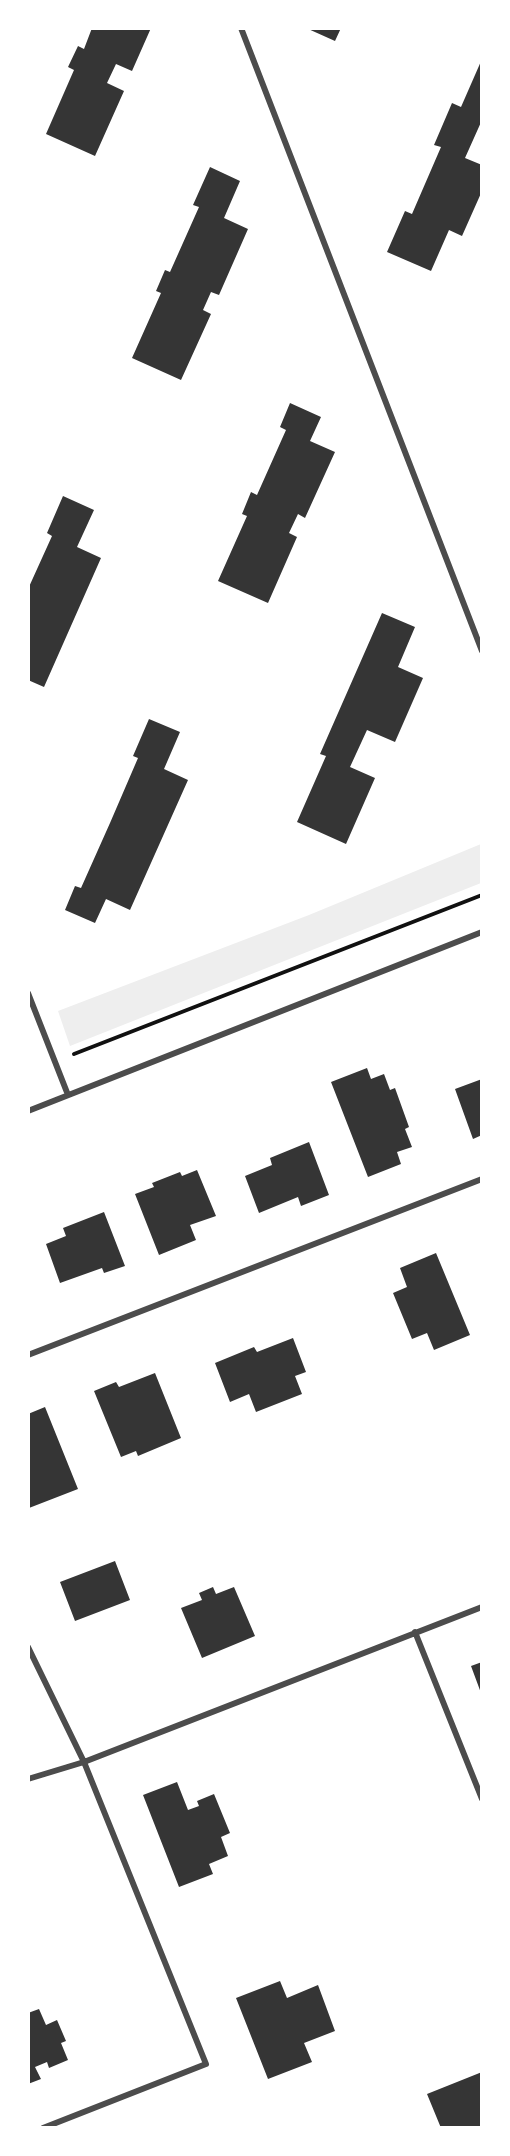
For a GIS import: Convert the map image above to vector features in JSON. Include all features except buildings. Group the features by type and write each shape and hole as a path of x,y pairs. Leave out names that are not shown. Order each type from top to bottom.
{"street":[{"path":"242,28 482,651"},
{"path":"28,1111 482,932"},
{"path":"28,993 68,1095"},
{"path":"28,1355 482,1179"},
{"path":"28,1779 84,1762 482,1607"},
{"path":"415,1632 482,1799"},
{"path":"28,1647 84,1762 206,2064 43,2127"}],"path":[{"path":"85,1050 482,895"}],"shaded area":[{"path":"481,844 481,883 70,1046 58,1011 309,915"}]}
